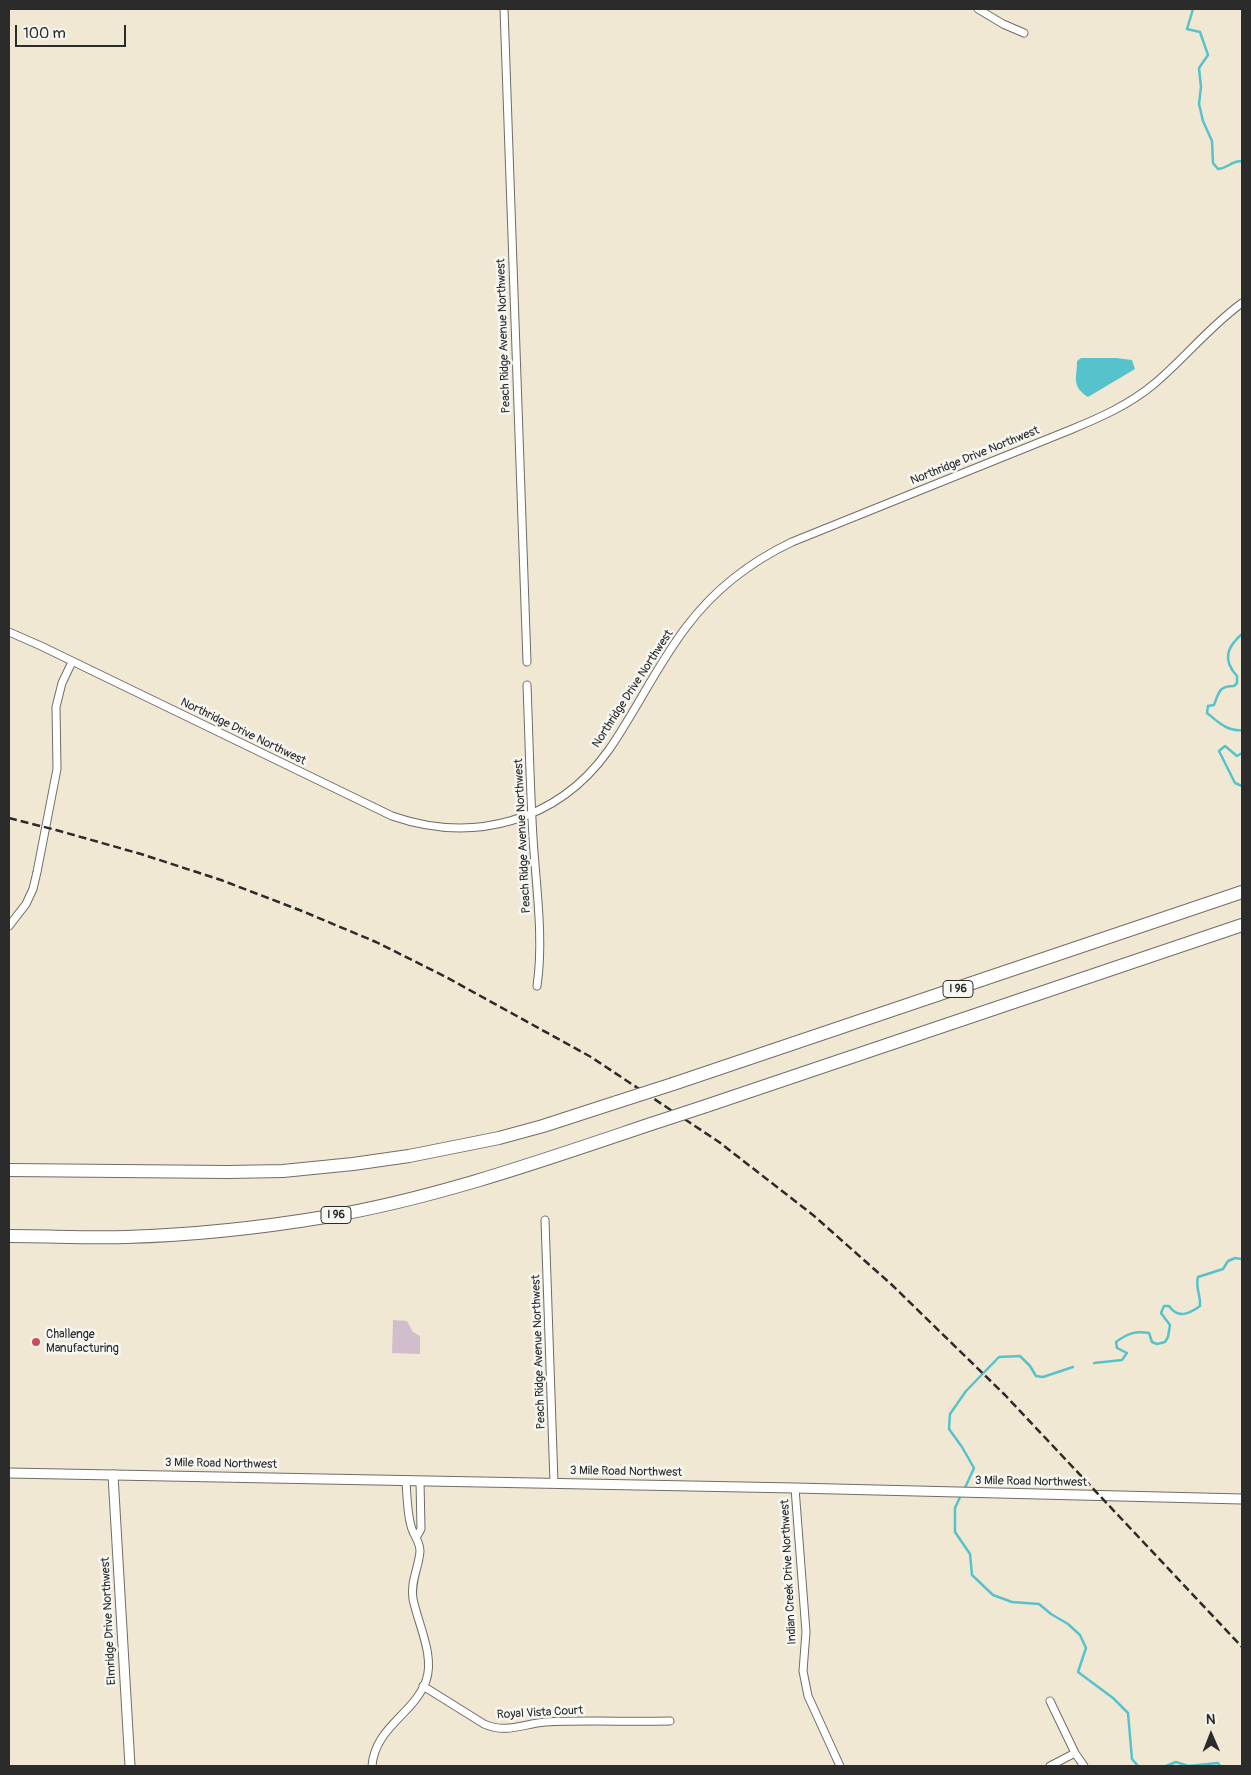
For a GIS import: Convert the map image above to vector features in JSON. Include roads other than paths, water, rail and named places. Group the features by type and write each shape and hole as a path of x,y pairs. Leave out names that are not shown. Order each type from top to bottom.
{"highway":[{"name":"I 96","path":"9,1170 283,1171 409,1156 499,1138 543,1126 673,1084 1242,892"},
{"name":"I 96","path":"9,1236 124,1237 183,1234 260,1226 377,1207 482,1180 1242,926"}],"main road":[{"name":"3 Mile Road Northwest","path":"9,1473 795,1488 1242,1499"},
{"name":"Elmridge Drive Northwest","path":"113,1475 130,1766"}],"street":[{"name":"Peach Ridge Avenue Northwest","path":"504,9 527,662"},
{"path":"978,9 1003,24 1024,32"},
{"name":"Northridge Drive Northwest","path":"9,632 368,806 401,820 432,827 463,829 501,824 532,814 565,795 594,768 617,737 686,627 714,595 748,567 792,542 1070,430 1110,412 1132,400 1154,384 1242,303"},
{"path":"9,926 30,896 37,872 56,774 56,707 62,683 72,662"},
{"name":"Peach Ridge Avenue Northwest","path":"527,685 538,930 539,969 537,986"},
{"name":"Peach Ridge Avenue Northwest","path":"546,1220 554,1483"},
{"path":"372,1766 381,1737 411,1704 423,1686 428,1673 427,1654 413,1599 412,1590 420,1550 417,1536 411,1528 406,1480"},
{"path":"417,1536 421,1529 420,1481"},
{"name":"Indian Creek Drive Northwest","path":"795,1488 806,1632 803,1671 808,1696 840,1766"},
{"name":"Royal Vista Court","path":"423,1686 484,1724 494,1728 506,1729 543,1722 670,1721"},
{"path":"1050,1701 1075,1753 1084,1766"},
{"path":"1050,1766 1075,1753"}],"water":[{"path":"1081,358 1132,360 1135,369 1088,397 1079,389 1076,381 1077,361"}],"waterway":[{"path":"1193,9 1187,29 1200,32 1208,55 1199,68 1201,87 1199,104 1203,121 1212,141 1213,163 1218,169 1242,161"},
{"path":"1242,634 1233,644 1228,654 1229,665 1237,676 1237,683 1234,686 1222,689 1214,705 1208,706 1207,713 1228,728 1242,730"},
{"path":"1242,753 1237,756 1225,746 1219,751 1235,783 1242,786"},
{"path":"1094,1363 1122,1360 1127,1353 1117,1348 1116,1342 1132,1333 1149,1333 1152,1342 1157,1344 1165,1342 1170,1325 1161,1313 1164,1306 1169,1306 1176,1313 1180,1314 1196,1309 1200,1306 1197,1285 1198,1277 1223,1269 1228,1261 1235,1258 1242,1259"},
{"path":"964,1490 974,1468 949,1429 950,1414 966,1391 999,1357 1020,1356 1030,1366 1036,1376 1043,1377 1073,1367"},
{"path":"961,1495 955,1508 955,1532 970,1554 972,1575 993,1595 1012,1602 1039,1604 1068,1624 1080,1635 1086,1648 1078,1672 1113,1698 1128,1713 1132,1759 1138,1766"},
{"path":"1166,1766 1176,1762 1188,1766 1218,1763 1220,1766"}],"railway":[{"path":"9,818 141,854 221,880 376,942 446,977 591,1057 719,1142 813,1215 891,1284 1005,1395 1242,1647"}],"place":[{"name":"Challenge Manufacturing","path":"36,1342"}]}
